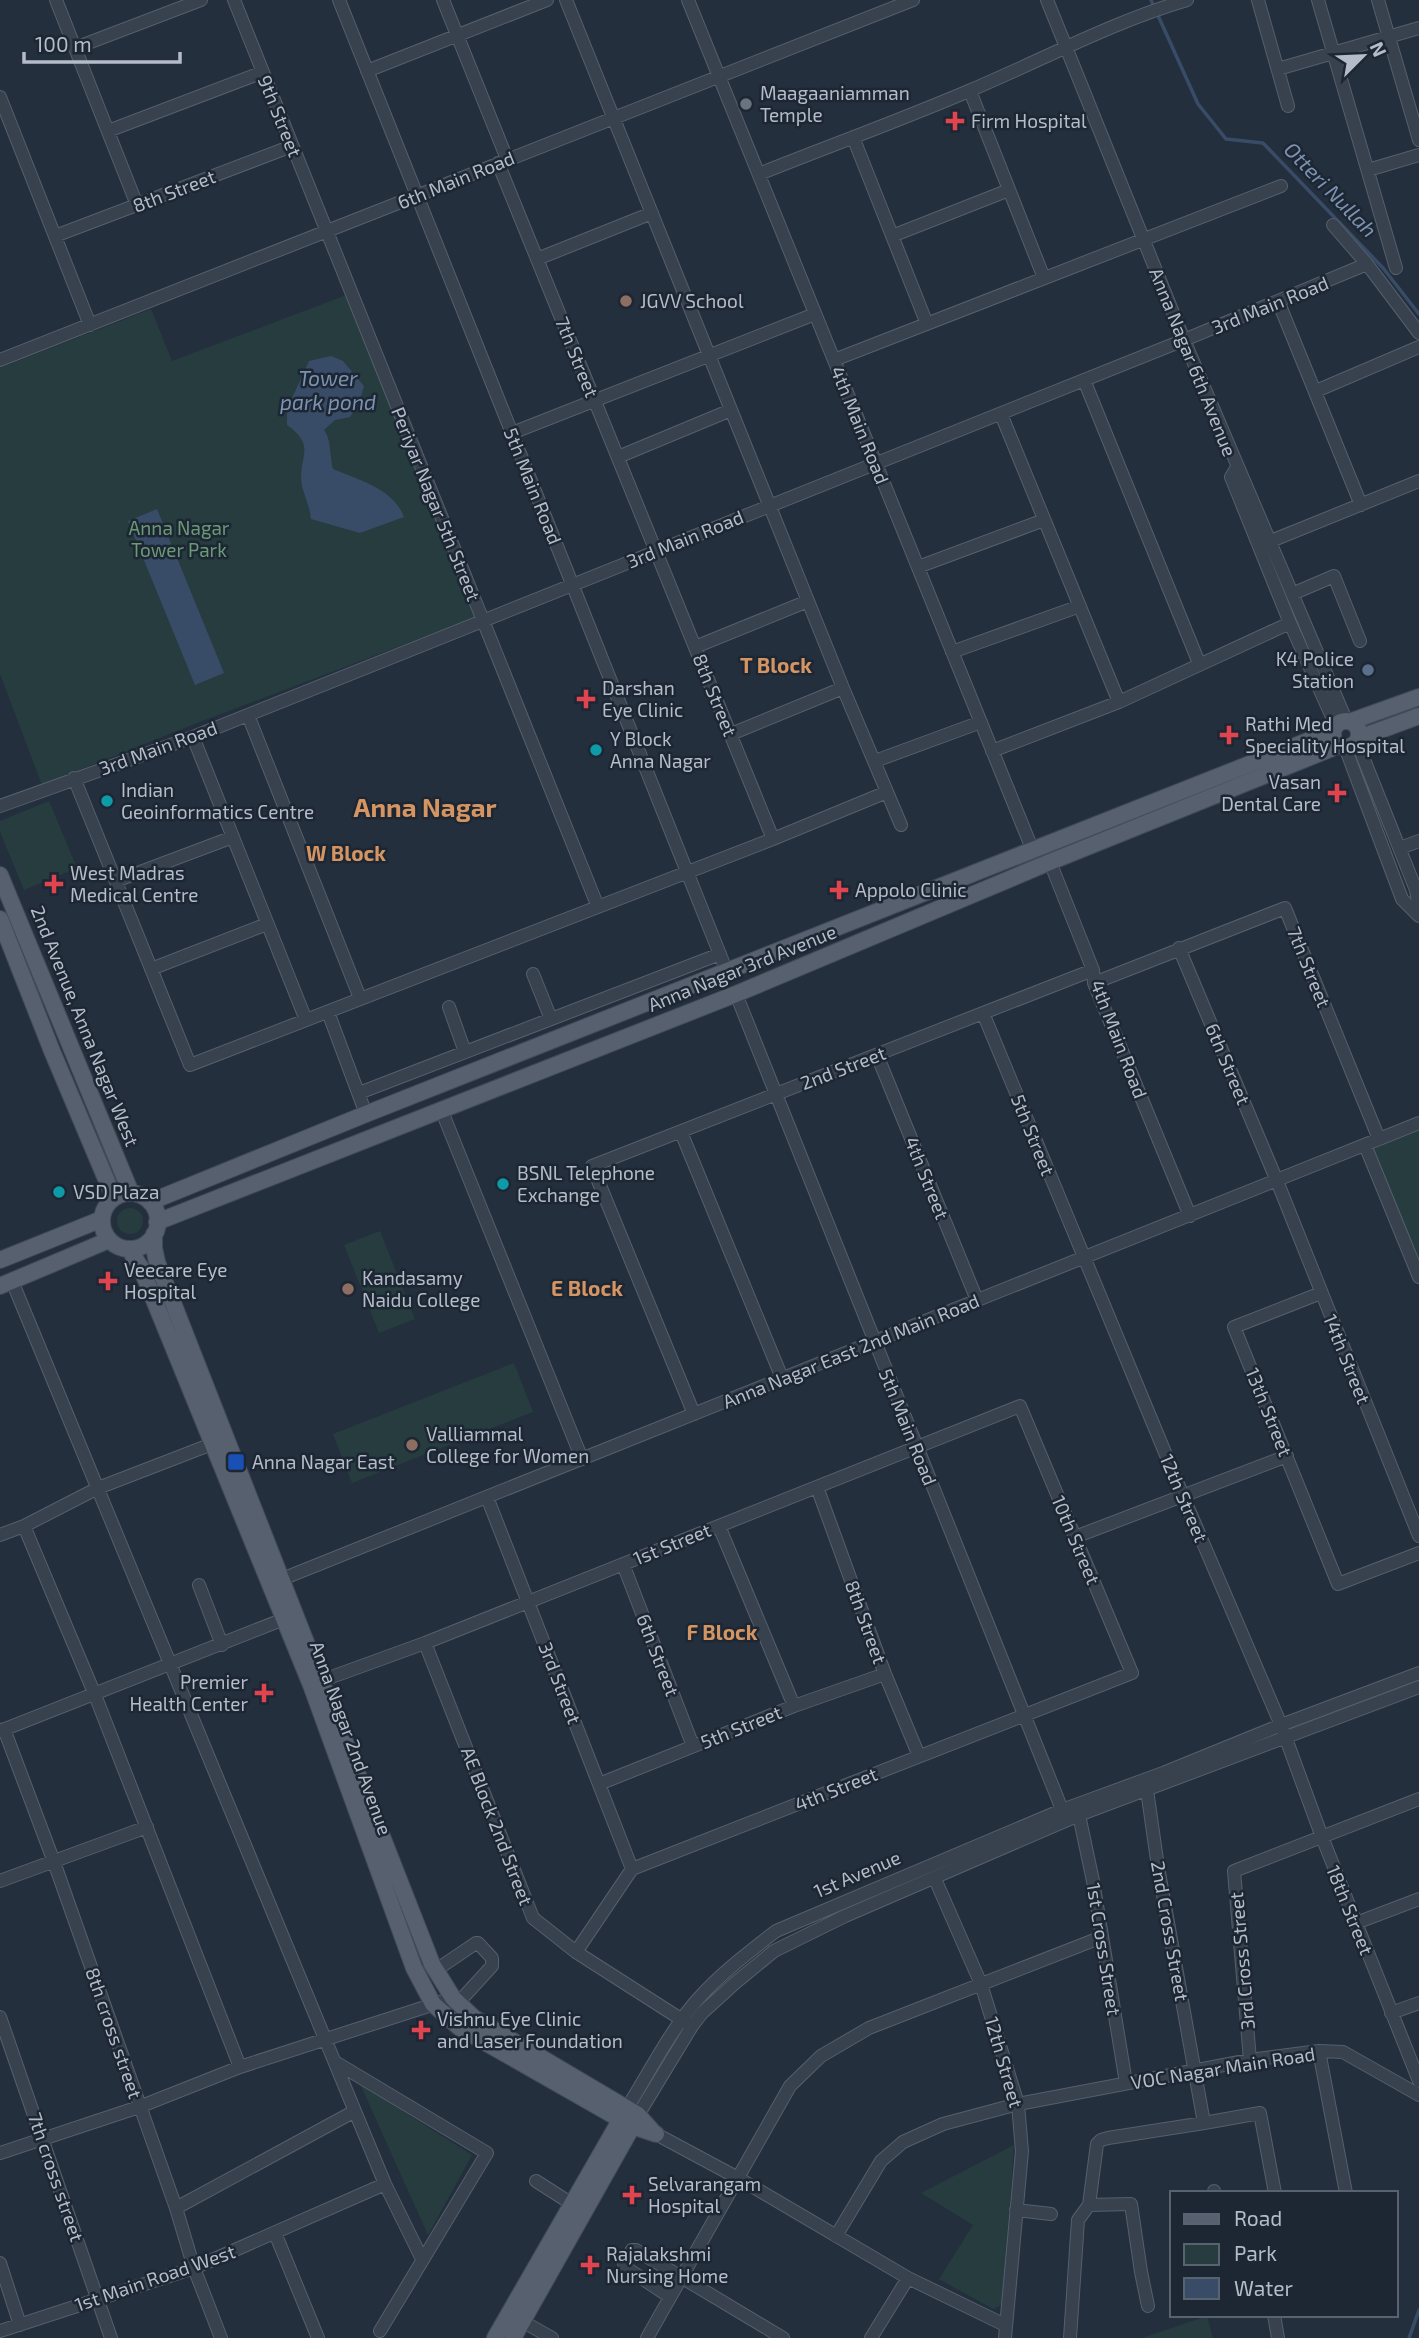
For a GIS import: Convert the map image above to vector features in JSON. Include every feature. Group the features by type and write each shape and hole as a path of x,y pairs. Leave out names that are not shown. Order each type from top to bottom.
{"main road":[{"name":"Anna Nagar 3rd Avenue","path":"156,1228 441,1109 736,994 1050,862 1346,734 1419,697"},
{"name":"Anna Nagar 3rd Avenue","path":"150,1202 1033,851 1346,734 1419,716"},
{"name":"2nd Avenue, Anna Nagar West","path":"0,875 131,1193"},
{"name":"2nd Avenue, Anna Nagar West","path":"0,919 114,1198"},
{"path":"0,1260 96,1221 114,1198 131,1193 150,1202 155,1211 156,1228 146,1243 128,1249 104,1242 6,1283"},
{"path":"96,1221 103,1230 104,1242"},
{"name":"Anna Nagar 2nd Avenue","path":"156,1228 154,1248 157,1262 282,1579 414,1968 433,2004 460,2028 629,2118"},
{"name":"Anna Nagar 2nd Avenue","path":"128,1249 141,1268 284,1619 317,1683 436,1970 456,2000 474,2018 656,2134"},
{"name":"1st Avenue","path":"495,2338 572,2204 629,2118"},
{"name":"1st Avenue","path":"513,2338 629,2118"}],"street":[{"path":"56,0 137,205"},
{"path":"75,48 201,0"},
{"name":"9th Street","path":"234,0 327,231"},
{"name":"5th Main Road","path":"339,0 727,972"},
{"name":"7th Street","path":"443,0 537,259 656,551"},
{"path":"367,71 547,0"},
{"path":"566,0 843,688 901,825"},
{"name":"4th Main Road","path":"688,0 1033,851"},
{"name":"6th Main Road","path":"0,360 913,0"},
{"name":"Anna Nagar 6th Avenue","path":"1047,0 1184,340 1292,594 1346,734 1402,899 1419,916"},
{"path":"758,174 970,91 1066,47 1187,0"},
{"path":"1258,0 1288,106"},
{"path":"1318,0 1396,268"},
{"path":"1378,0 1419,140"},
{"path":"1278,69 1419,28"},
{"path":"108,131 263,72"},
{"path":"970,91 1044,278"},
{"path":"0,97 90,325"},
{"path":"853,137 927,324"},
{"name":"8th Street","path":"55,236 292,146"},
{"path":"1368,170 1419,155"},
{"path":"834,360 1281,186"},
{"path":"892,236 1009,190"},
{"path":"537,259 652,213"},
{"path":"1333,225 1367,264 1419,333"},
{"name":"Periyar Nagar 5th Street","path":"327,231 483,620"},
{"name":"3rd Main Road","path":"0,806 248,715 1001,414 1367,264"},
{"path":"1278,301 1361,505"},
{"path":"512,433 815,314"},
{"path":"1316,391 1419,347"},
{"path":"1083,380 1199,663"},
{"path":"618,457 731,411"},
{"path":"1001,414 1119,702"},
{"path":"1237,467 1231,477 1290,623 1346,734"},
{"path":"1271,541 1419,481"},
{"path":"918,567 1044,520"},
{"name":"8th Street","path":"656,551 773,839"},
{"path":"1292,594 1334,576 1360,641"},
{"path":"695,647 808,601"},
{"path":"952,652 1080,606"},
{"path":"483,620 598,906"},
{"path":"992,751 1119,702 1290,623"},
{"path":"731,734 843,688"},
{"path":"248,715 360,998"},
{"path":"875,761 981,722"},
{"name":"Anna Nagar 6th Avenue","path":"1346,734 1400,848 1416,890 1419,909"},
{"path":"192,737 306,1020"},
{"path":"74,778 190,1065 773,839 887,792"},
{"path":"116,881 233,837"},
{"path":"1400,848 1419,841"},
{"name":"4th Main Road","path":"1050,862 1190,1216"},
{"name":"7th Street","path":"1093,976 1180,948 1285,908 1379,1139"},
{"path":"151,969 267,924"},
{"name":"6th Street","path":"1180,948 1277,1181"},
{"path":"359,1093 720,954"},
{"path":"533,974 551,1019"},
{"name":"2nd Street","path":"694,1414 592,1166 983,1013 1093,976"},
{"name":"5th Main Road","path":"736,994 1024,1716 1069,1815"},
{"path":"449,1007 465,1052"},
{"path":"328,1012 366,1114"},
{"name":"5th Street","path":"983,1013 1084,1258"},
{"name":"4th Street","path":"877,1055 977,1300"},
{"path":"441,1109 582,1459"},
{"name":"Anna Nagar East 2nd Main Road","path":"282,1579 1419,1123"},
{"path":"681,1132 782,1378"},
{"path":"1365,1145 1419,1278"},
{"name":"14th Street","path":"1277,1181 1419,1536"},
{"name":"12th Street","path":"1084,1258 1282,1731"},
{"path":"6,1283 98,1488 385,2183 422,2259"},
{"name":"13th Street","path":"1321,1293 1234,1327 1338,1584 1419,1553"},
{"name":"1st Street","path":"317,1683 425,1643 1020,1406"},
{"name":"10th Street","path":"1020,1406 1132,1673"},
{"path":"0,1535 24,1526 98,1488 212,1444"},
{"path":"1075,1536 1287,1456"},
{"name":"8th Street","path":"817,1487 885,1674 919,1756"},
{"name":"3rd Street","path":"487,1497 632,1870"},
{"path":"24,1526 148,1827 240,2067"},
{"path":"719,1526 794,1706"},
{"name":"6th Street","path":"623,1564 693,1746"},
{"path":"199,1585 222,1644"},
{"path":"2,1730 284,1619"},
{"name":"AE Block 2nd Street","path":"425,1643 533,1917 576,1952 687,2023"},
{"name":"4th Street","path":"632,1870 1132,1673"},
{"name":"1st Avenue","path":"629,2118 687,2023 699,1997 741,1957 776,1931 1069,1815 1147,1790 1419,1673"},
{"name":"5th Street","path":"599,1784 794,1706 885,1674"},
{"name":"1st Avenue","path":"687,2023 774,1951 845,1916 935,1878 1163,1773 1419,1687"},
{"name":"8th cross street","path":"2,1730 54,1863 176,2208 194,2268 221,2338"},
{"name":"18th Street","path":"1282,1731 1419,2081"},
{"name":"2nd Cross Street","path":"1147,1790 1158,1867 1204,2123"},
{"path":"1322,1837 1419,1798"},
{"name":"1st Cross Street","path":"1069,1815 1102,1937 1126,2083"},
{"path":"0,1881 148,1827"},
{"name":"3rd Cross Street","path":"1250,2060 1234,1871 1322,1837"},
{"path":"576,1952 632,1870"},
{"name":"12th Street","path":"935,1878 981,1984 1018,2104 1022,2151 1005,2332"},
{"path":"1356,1923 1419,1899"},
{"path":"647,2338 790,2086 821,2056 869,2028 1102,1937"},
{"path":"0,2153 139,2107 240,2067 433,2004 456,2000 492,1966 492,1958 476,1943 436,1970"},
{"path":"1391,2013 1419,2003"},
{"name":"7th cross street","path":"0,2017 111,2338"},
{"path":"1319,2051 1346,2191"},
{"name":"VOC Nagar Main Road","path":"1018,2104 1250,2060 1319,2051 1343,2052 1419,2095"},
{"path":"335,2062 487,2153 380,2331"},
{"path":"836,2236 881,2161 903,2142 943,2124 1018,2104"},
{"path":"176,2208 355,2111"},
{"path":"1070,2338 1078,2220 1089,2205 1096,2152 1101,2140 1260,2113 1275,2191"},
{"path":"656,2134 738,2178 1005,2332"},
{"path":"536,2181 572,2204"},
{"name":"1st Main Road West","path":"0,2331 194,2268 385,2183"},
{"path":"1089,2205 1131,2204 1148,2306"},
{"path":"1016,2210 1051,2214"},
{"path":"275,2233 318,2338"},
{"path":"670,2297 627,2269 624,2263 631,2251 635,2250 783,2338"},
{"path":"0,2263 20,2325"},
{"path":"871,2338 908,2278"},
{"path":"1274,2317 1278,2338"},
{"path":"522,2321 552,2338"}],"green space":[{"name":"Anna Nagar Tower Park","path":"349,294 479,616 42,785 0,674 0,368 151,309 172,361"},
{"path":"49,801 77,868 24,890 0,832 0,821"},
{"path":"1419,1128 1419,1263 1372,1147"},
{"path":"130,1208 140,1211 143,1221 140,1231 130,1234 120,1231 117,1221 120,1211"},
{"path":"380,1231 415,1319 379,1333 344,1245"},
{"path":"514,1363 533,1412 352,1483 333,1434"},
{"path":"360,2084 472,2155 428,2235"},
{"path":"1014,2145 1003,2304 993,2309 939,2279 973,2225 921,2193"},
{"path":"1207,2317 1213,2338 1142,2338"}],"water":[{"name":"Tower park pond","path":"331,356 343,361 364,386 359,404 350,417 335,420 324,430 333,469 384,492 399,507 404,517 360,533 311,519 301,476 304,446 302,440 287,425 287,409 309,361"},
{"path":"157,509 224,673 195,685 128,521"}],"waterway":[{"name":"Otteri Nullah","path":"1151,0 1198,104 1226,139 1263,143 1383,268 1419,314"},
{"name":"Otteri Nullah","path":"1409,2338 1419,2310"}],"place":[{"name":"Maagaaniamman Temple","path":"746,104"},
{"name":"Firm Hospital","path":"955,121"},
{"name":"JGVV School","path":"626,301"},
{"name":"K4 Police Station","path":"1368,670"},
{"name":"Darshan Eye Clinic","path":"586,699"},
{"name":"Rathi Med Speciality Hospital","path":"1229,735"},
{"name":"Y Block Anna Nagar","path":"596,750"},
{"name":"Vasan Dental Care","path":"1337,793"},
{"name":"Indian Geoinformatics Centre","path":"107,801"},
{"name":"West Madras Medical Centre","path":"54,884"},
{"name":"Appolo Clinic","path":"839,890"},
{"name":"BSNL Telephone Exchange","path":"503,1184"},
{"name":"VSD Plaza","path":"59,1192"},
{"name":"Veecare Eye Hospital","path":"108,1281"},
{"name":"Kandasamy Naidu College","path":"348,1289"},
{"name":"Valliammal College for Women","path":"412,1445"},
{"name":"Anna Nagar East","path":"236,1462"},
{"name":"Premier Health Center","path":"264,1693"},
{"name":"Vishnu Eye Clinic and Laser Foundation","path":"421,2030"},
{"name":"Selvarangam Hospital","path":"632,2195"},
{"name":"Rajalakshmi Nursing Home","path":"590,2265"}],"district":[{"name":"T Block","path":"776,666"},
{"name":"Anna Nagar","path":"425,808"},
{"name":"W Block","path":"346,854"},
{"name":"E Block","path":"587,1289"},
{"name":"F Block","path":"722,1633"}]}
